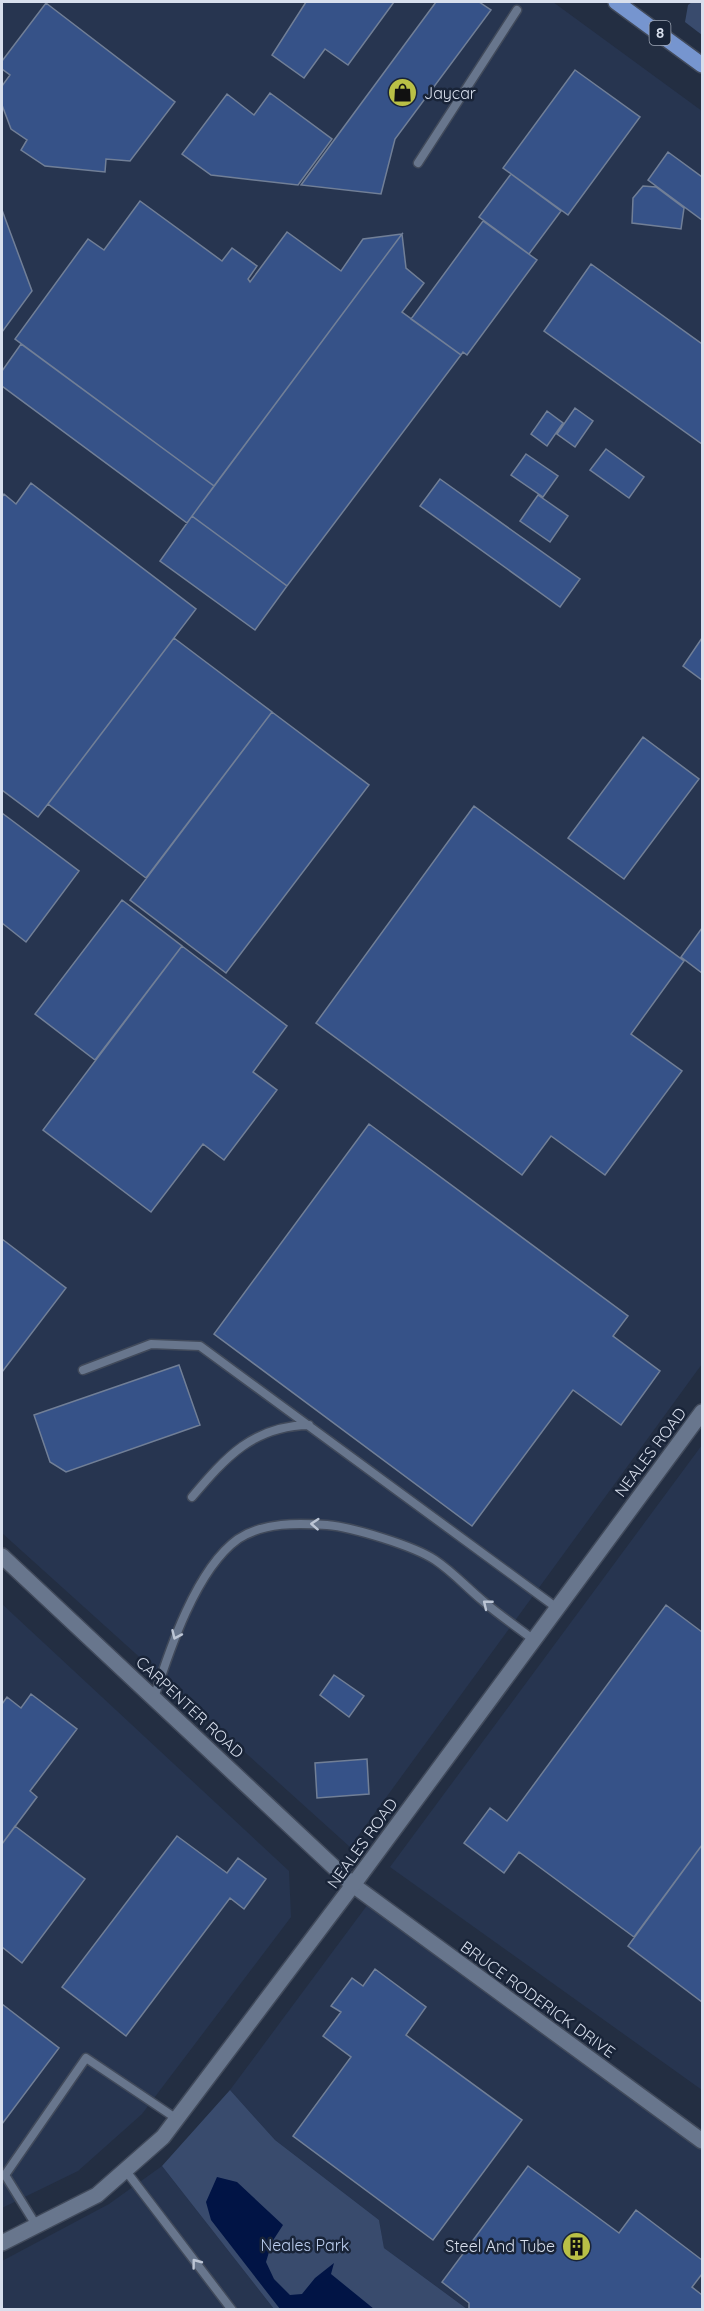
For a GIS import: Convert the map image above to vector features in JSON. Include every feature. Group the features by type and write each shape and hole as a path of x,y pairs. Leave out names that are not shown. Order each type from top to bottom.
{"main road":[{"name":"8","path":"616,2 702,65"}],"street":[{"name":"NEALES ROAD","path":"2,2243 97,2195 164,2137 702,1412"},
{"name":"CARPENTER ROAD","path":"2,1556 353,1885"},
{"name":"BRUCE RODERICK DRIVE","path":"353,1885 702,2141"}],"lane":[{"path":"418,163 517,10"},
{"path":"82,1370 151,1344 200,1346 557,1608"},
{"path":"192,1497 225,1458 259,1435 288,1425 310,1425"},
{"path":"154,1698 171,1647 190,1604 214,1563 239,1539 270,1526 303,1523 349,1527 432,1558 457,1576 482,1601 534,1640"},
{"path":"36,2225 5,2175 86,2058 177,2119"},
{"path":"126,2171 232,2310"}],"shaded area":[{"path":"2,2 553,2 702,111 702,1364 350,1847 2,1533"},
{"path":"702,1445 702,2090 390,1867"},
{"path":"2,1604 289,1871 291,1917 142,2114 78,2171 2,2208"},
{"path":"371,1900 702,2143 702,2309 467,2309 384,2248 379,2220 275,2140 230,2090"},
{"path":"162,2166 274,2309 2,2310 2,2261 109,2204"},
{"path":"217,2177 237,2182 283,2225 272,2242 266,2262 274,2279 290,2295 302,2294 315,2278 334,2263 331,2274 374,2309 280,2309 211,2220 206,2202"}],"green space":[{"path":"692,2 702,2 702,35 685,22 688,5"},
{"name":"Neales Park","path":"230,2090 275,2140 379,2220 384,2248 467,2309 274,2309 162,2166"}],"building":[{"path":"306,2 394,2 348,65 325,49 304,78 272,55"},
{"path":"436,2 479,2 491,10 395,139 381,194 301,185"},
{"path":"46,3 175,102 130,161 106,159 105,172 45,166 21,150 27,140 11,129 2,105 2,86 10,75 2,69 2,61"},
{"path":"575,70 640,117 568,215 503,168"},
{"path":"270,93 332,139 298,185 211,175 182,154 227,94 254,115"},
{"path":"668,152 702,177 702,220 648,180"},
{"path":"511,174 561,211 529,254 479,217"},
{"path":"643,186 656,187 684,208 681,229 632,223 633,198"},
{"path":"140,201 222,261 232,248 257,266 248,279 250,282 287,232 341,271 363,239 402,234 214,486 15,339 88,239 104,250"},
{"path":"2,210 32,291 2,332"},
{"path":"483,221 537,260 467,355 463,352 461,355 411,319"},
{"path":"402,234 406,268 424,283 402,312 461,355 287,586 192,516"},
{"path":"591,264 702,344 702,444 544,331"},
{"path":"21,344 214,486 187,523 2,386 2,371"},
{"path":"575,408 593,421 575,447 557,434"},
{"path":"547,411 563,423 547,446 531,434"},
{"path":"606,449 644,477 629,498 590,470"},
{"path":"526,454 558,476 543,497 511,475"},
{"path":"440,479 580,579 560,607 420,506"},
{"path":"31,483 196,609 38,817 2,790 2,497 4,494 16,504"},
{"path":"538,495 568,516 550,542 520,521"},
{"path":"192,516 287,586 255,630 160,561"},
{"path":"174,638 272,712 146,878 48,804"},
{"path":"702,638 702,680 683,666"},
{"path":"272,712 369,785 226,973 130,900"},
{"path":"643,737 699,779 624,879 568,838"},
{"path":"474,806 684,961 631,1034 682,1071 605,1175 551,1136 522,1175 316,1023"},
{"path":"2,813 79,871 26,942 2,923"},
{"path":"122,900 182,946 95,1060 35,1014"},
{"path":"702,928 702,973 681,957"},
{"path":"182,946 287,1026 253,1072 277,1090 224,1160 203,1144 151,1212 43,1130"},
{"path":"369,1124 628,1316 613,1336 660,1371 621,1425 573,1390 472,1526 214,1334"},
{"path":"2,1239 66,1288 2,1372"},
{"path":"179,1365 200,1425 66,1472 50,1462 34,1415"},
{"path":"666,1605 702,1632 702,1845 634,1937 519,1852 504,1873 464,1843 490,1808 507,1821"},
{"path":"334,1675 364,1696 349,1717 320,1695"},
{"path":"31,1694 77,1729 30,1791 37,1797 2,1844 2,1704 7,1697 21,1708"},
{"path":"367,1759 369,1794 317,1798 315,1763"},
{"path":"15,1826 85,1879 22,1963 2,1947 2,1844"},
{"path":"177,1836 227,1873 238,1858 266,1879 244,1909 230,1898 126,2036 62,1987"},
{"path":"702,1845 702,2002 628,1946"},
{"path":"375,1969 426,2007 406,2035 522,2120 433,2240 293,2136 351,2057 323,2036 341,2012 331,2006 352,1978 363,1986"},
{"path":"2,2004 59,2048 2,2124"},
{"name":"Steel And Tube","path":"528,2166 619,2233 636,2210 702,2260 702,2274 692,2287 702,2295 702,2310 469,2310 469,2303 442,2282"}],"place":[{"name":"Jaycar","path":"403,93"},
{"name":"Steel And Tube","path":"576,2246"}]}
